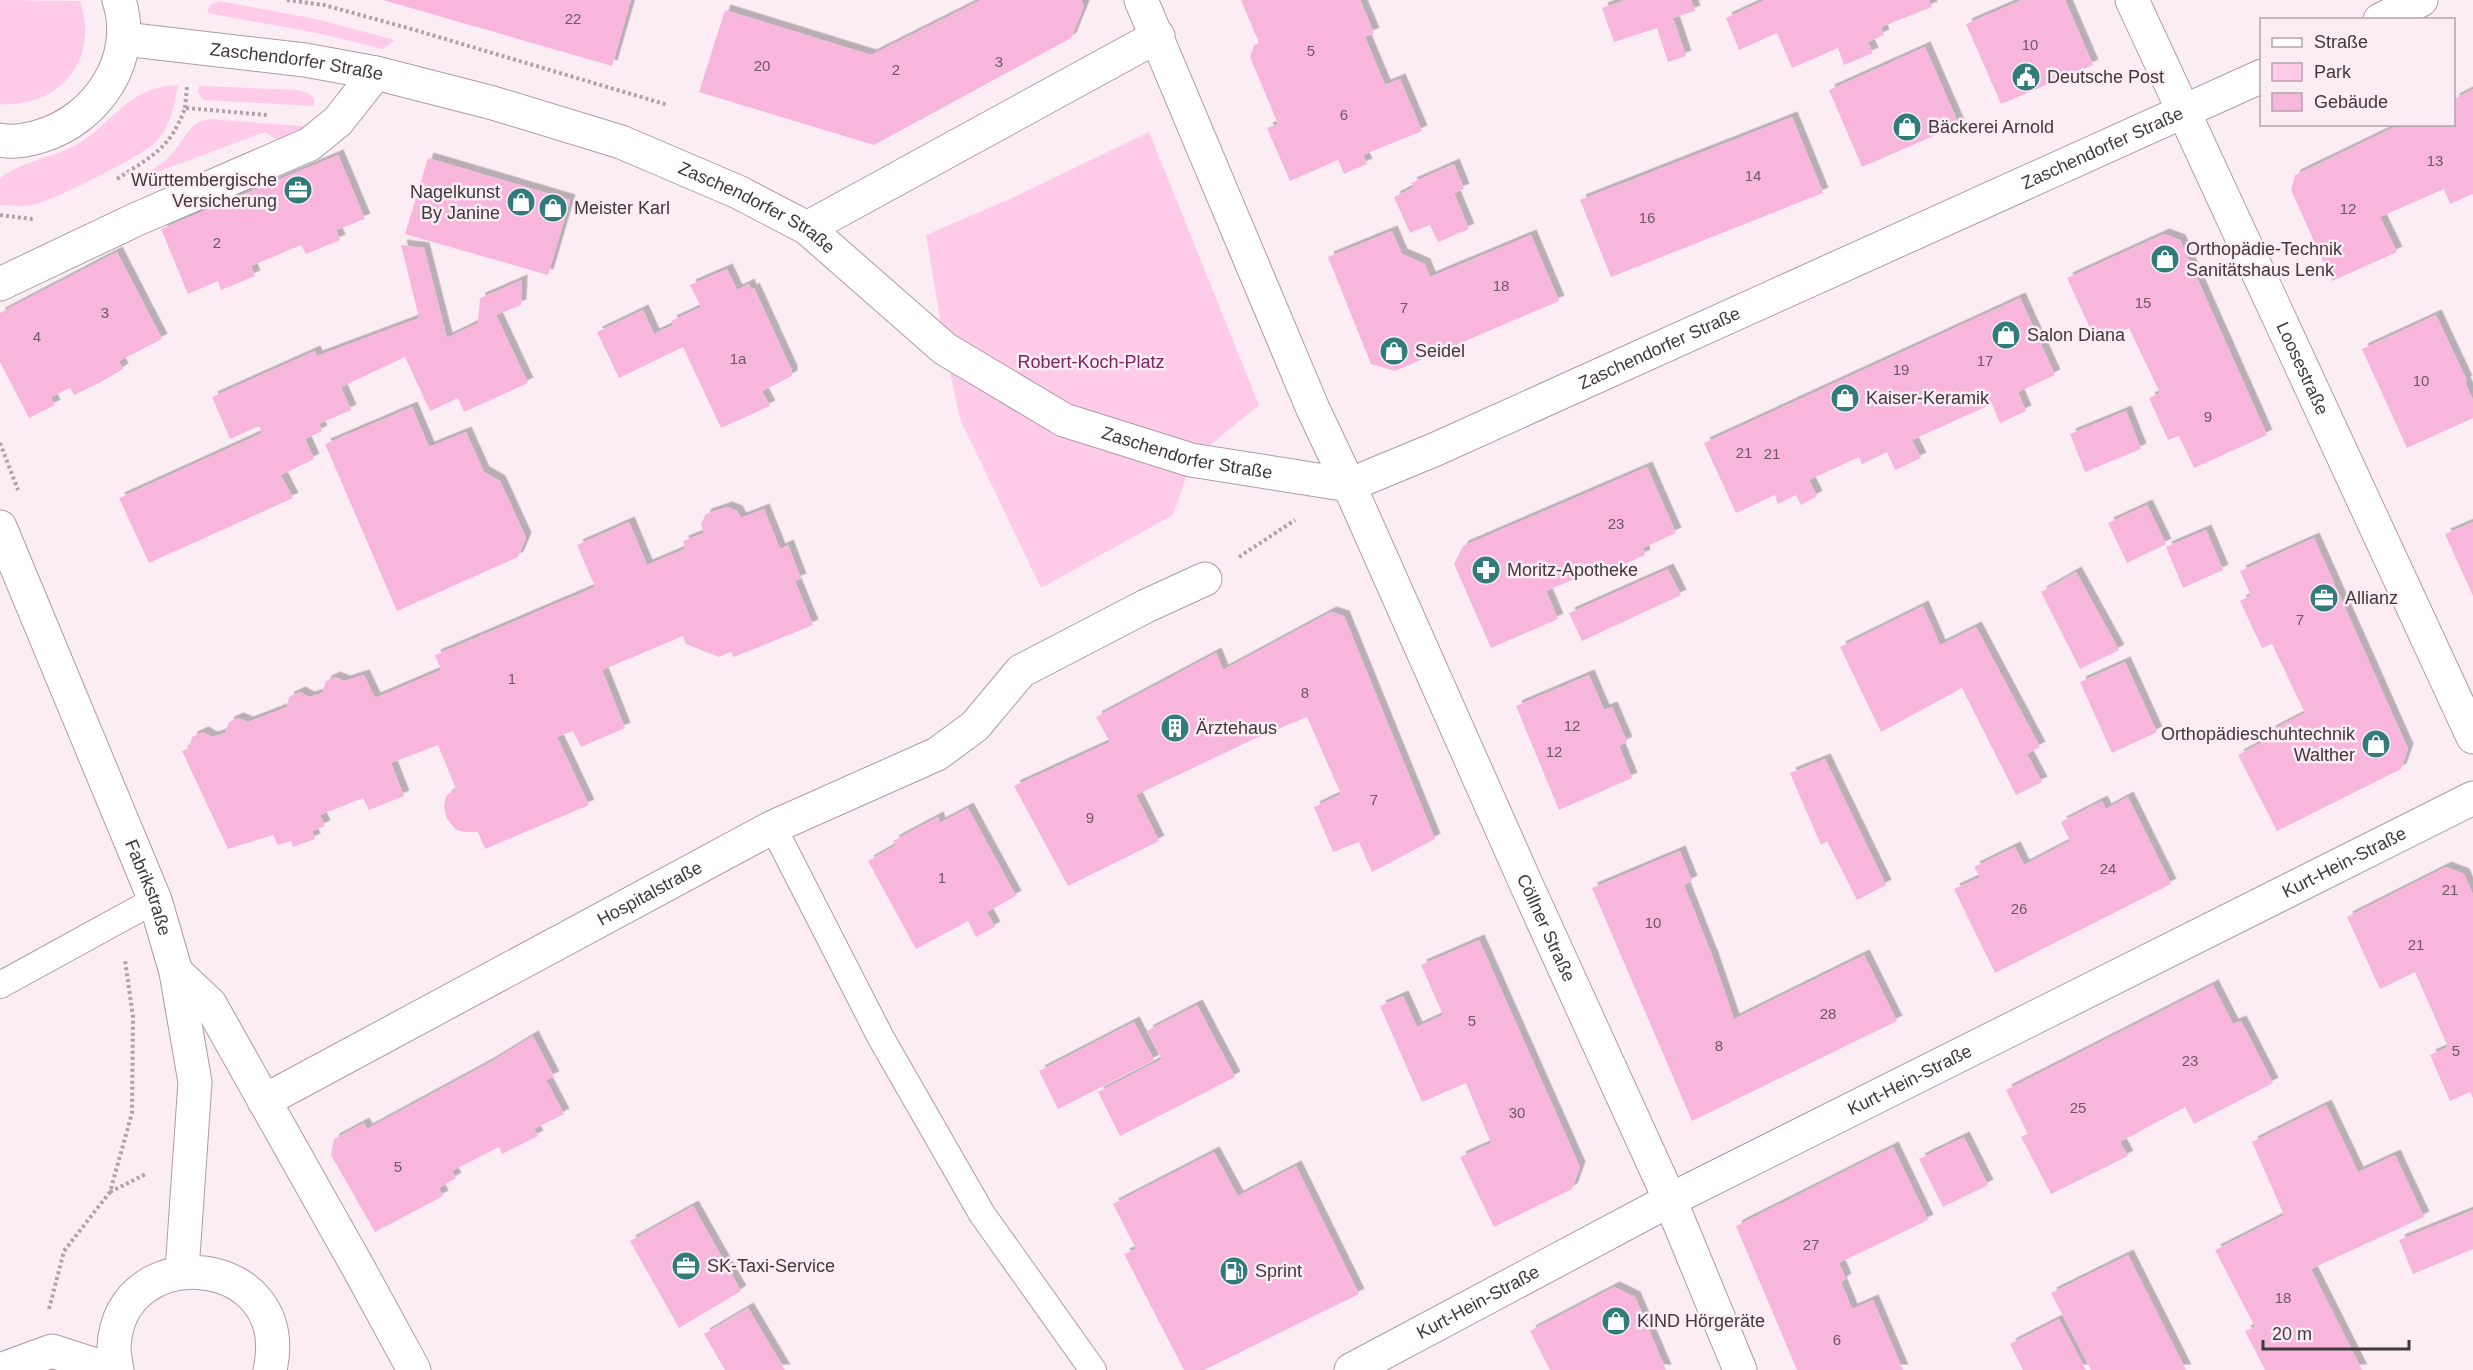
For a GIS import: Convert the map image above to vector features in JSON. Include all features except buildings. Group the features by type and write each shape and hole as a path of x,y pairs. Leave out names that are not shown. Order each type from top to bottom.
{"street":[{"path":"0,140 31,139 56,131 84,114 103,93 119,61 124,39 123,15 119,0"},
{"path":"1141,0 1313,409 1349,484"},
{"name":"Loosestraße","path":"2132,0 2473,737"},
{"path":"2384,18 2421,0"},
{"path":"807,228 1158,36"},
{"name":"Zaschendorfer Straße","path":"124,39 305,60 376,73 493,103 621,142 738,192 807,228 945,349 1064,420 1191,460 1349,484 1458,439 2260,77"},
{"path":"0,284 137,219 310,144 338,121 376,73"},
{"name":"Cöllner Straße","path":"1349,484 1517,865 1670,1200 1740,1370"},
{"name":"Fabrikstraße","path":"0,527 155,900 176,972 195,1082 182,1271"},
{"name":"Hospitalstraße","path":"264,1101 773,827 937,754 975,726 1021,671 1146,606 1205,579"},
{"name":"Kurt-Hein-Straße","path":"1352,1370 1670,1200 2473,798"},
{"path":"176,972 210,1004 414,1370"},
{"path":"117,1370 114,1347 120,1320 134,1297 156,1280 182,1271 206,1272 235,1282 255,1299 271,1333 273,1355 270,1370"},
{"path":"0,1370 52,1352 111,1370"}],"lane":[{"path":"773,827 881,1038 982,1215 1093,1370"},
{"path":"0,985 155,900"}],"path":[{"path":"287,0 323,2 668,105"},
{"path":"111,182 160,151 177,130 185,108 338,121"},
{"path":"0,215 31,219 40,216"},
{"path":"1205,579 1349,484"},
{"path":"52,1352 47,1315 64,1251 110,1192 132,1113 134,1017 118,919"}],"green space":[{"path":"0,0 80,1 85,22 84,42 79,60 70,76 41,98 21,103 0,104"},
{"path":"219,1 316,19 395,40 383,49 312,32 207,13 210,5"},
{"path":"178,85 168,124 154,144 95,178 43,202 29,206 0,205 0,178 26,164 72,147 92,134 140,95 157,88"},
{"path":"199,86 297,90 310,94 314,99 314,106 203,100 198,92"},
{"path":"210,119 313,127 283,143 265,132 144,177 168,158 196,124"},
{"name":"Robert-Koch-Platz","path":"1149,132 1259,405 1192,460 1173,515 1041,588 960,419 945,349 926,235 1014,197"}],"place":[{"name":"Deutsche Post","path":"2026,77"},
{"name":"Bäckerei Arnold","path":"1907,127"},
{"name":"Württembergische Versicherung","path":"298,190"},
{"name":"Nagelkunst By Janine","path":"521,202"},
{"name":"Meister Karl","path":"553,208"},
{"name":"Orthopädie-Technik Sanitätshaus Lenk","path":"2165,259"},
{"name":"Salon Diana","path":"2006,335"},
{"name":"Seidel","path":"1394,351"},
{"name":"Kaiser-Keramik","path":"1845,398"},
{"name":"Moritz-Apotheke","path":"1486,570"},
{"name":"Allianz","path":"2324,598"},
{"name":"Ärztehaus","path":"1175,728"},
{"name":"Orthopädieschuhtechnik Walther","path":"2376,744"},
{"name":"SK-Taxi-Service","path":"686,1266"},
{"name":"Sprint","path":"1234,1271"},
{"name":"KIND Hörgeräte","path":"1616,1321"}]}
